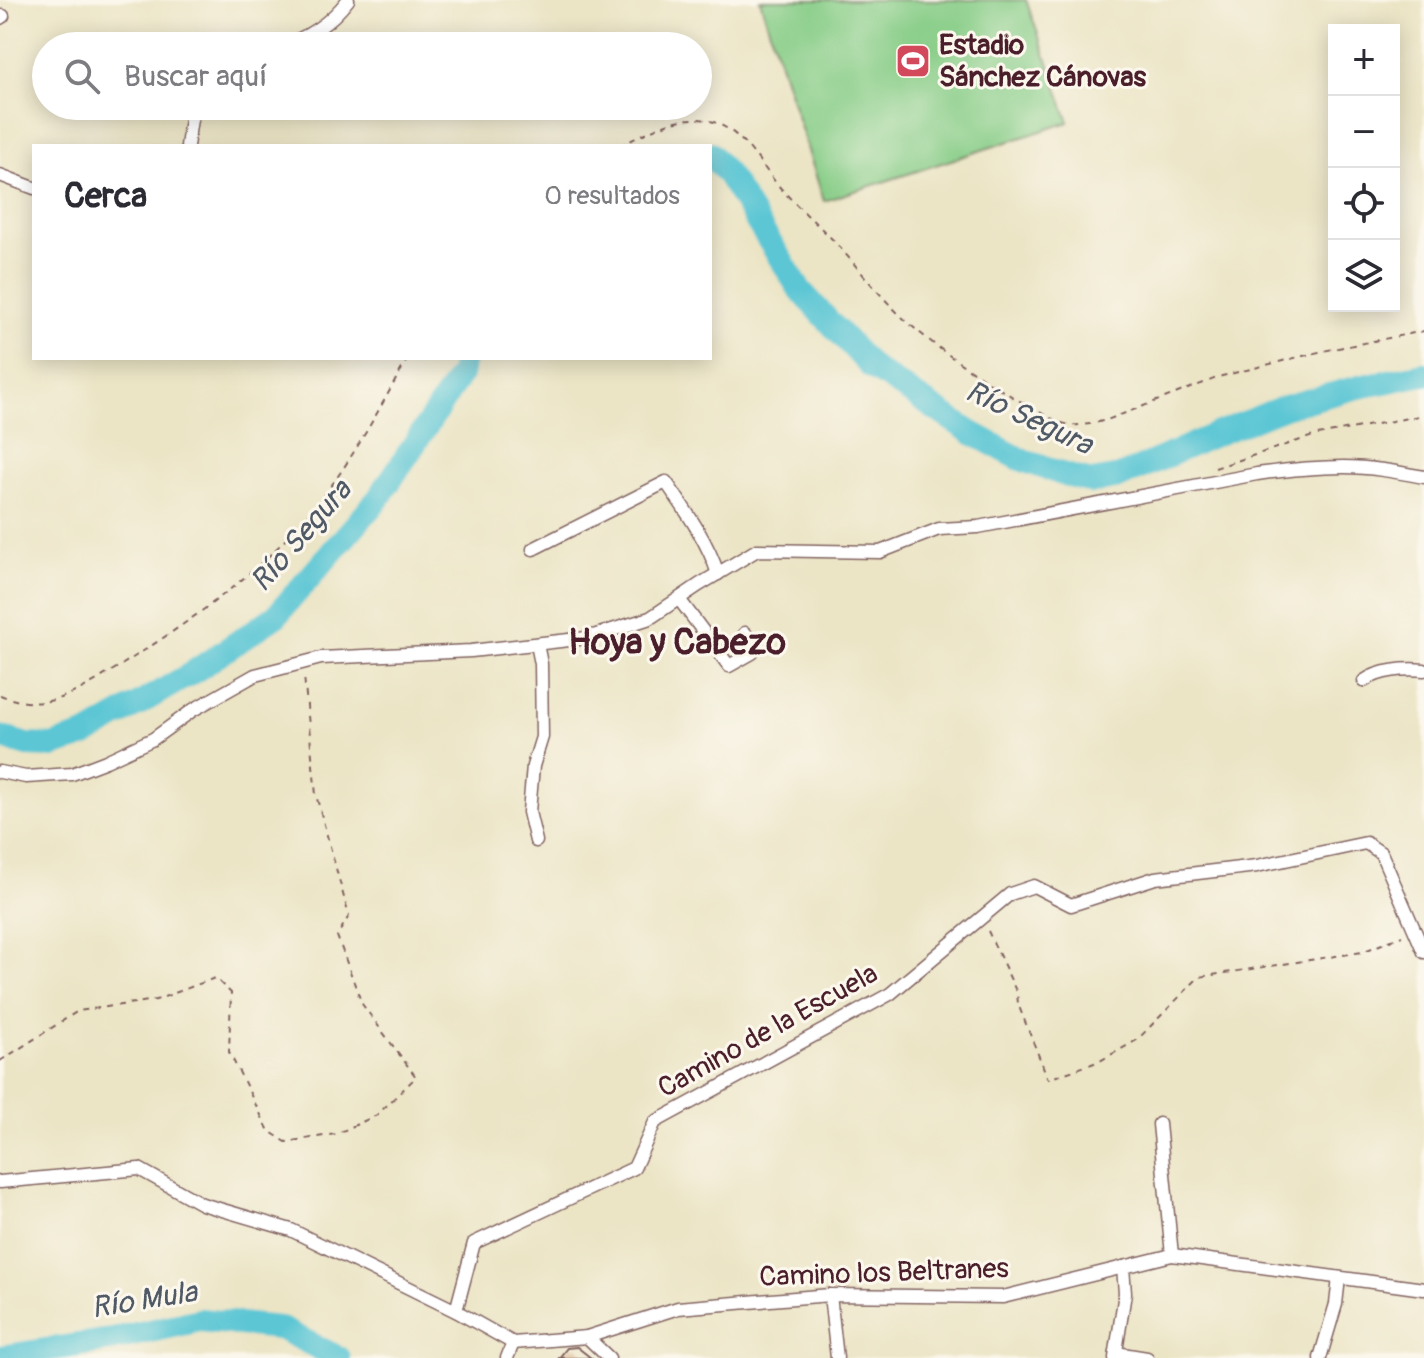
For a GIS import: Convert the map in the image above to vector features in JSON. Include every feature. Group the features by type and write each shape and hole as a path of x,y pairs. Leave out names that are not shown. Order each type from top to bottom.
{"street":[{"path":"312,32 337,14 348,0"},
{"path":"187,144 191,120"},
{"path":"0,175 32,187"},
{"path":"0,772 26,777 72,774 95,766 153,739 193,710 255,675 321,658 471,651 587,638 650,618 757,550 880,552 939,529 978,527 1302,468 1386,470 1424,477"},
{"path":"533,549 666,482 699,532 718,574"},
{"path":"679,599 729,666 752,653 752,642 745,633"},
{"path":"536,841 529,812 533,766 542,737 541,664 537,644"},
{"path":"1364,681 1370,676 1388,672 1424,670"},
{"name":"Camino de la Escuela","path":"456,1311 474,1243 634,1168 655,1122 890,994 1010,894 1034,886 1071,905 1155,878 1257,866 1366,843 1381,853 1419,931 1424,952"},
{"path":"1159,1124 1172,1255"},
{"path":"0,1182 139,1169 202,1204 291,1230 456,1311 513,1343 507,1358"},
{"name":"Camino los Beltranes","path":"513,1343 587,1337 678,1308 830,1295 1003,1297 1172,1255 1424,1289"},
{"path":"1123,1267 1125,1293 1116,1356 1147,1358"},
{"path":"1320,1358 1336,1304 1339,1278"},
{"path":"830,1295 837,1358"},
{"path":"587,1337 609,1358"}],"path":[{"path":"624,144 682,120"},
{"path":"708,120 725,127 743,141 783,191 902,317 1003,392 1057,421 1072,425 1107,420 1222,376 1323,351 1424,331"},
{"path":"0,695 24,703 37,703 72,694 209,607 279,546 312,510 357,449 407,360"},
{"path":"1208,470 1313,436 1424,415"},
{"path":"0,1061 78,1011 156,1000 215,978 231,993 229,1052 269,1131 286,1142 336,1134 377,1115 416,1077 362,1004 337,936 349,916 316,795 302,663"},
{"path":"982,917 1017,993 1018,1004 1048,1079 1100,1061 1137,1040 1199,977 1362,952 1419,931"}],"green space":[{"name":"Estadio Sánchez Cánovas","path":"760,0 1026,0 1069,122 824,201"}],"building":[{"path":"577,1347 591,1358 559,1358 567,1348"}],"waterway":[{"name":"Río Segura","path":"712,156 727,174 800,290 871,367 972,433 1020,459 1062,474 1092,482 1120,477 1284,407 1424,374"},
{"name":"Río Segura","path":"0,737 27,745 52,746 86,735 192,673 276,616 378,499 461,374 464,360"},
{"name":"Río Mula","path":"0,1357 110,1340 200,1320 279,1328 339,1358"}],"place":[{"name":"Estadio Sánchez Cánovas","path":"913,61"}],"district":[{"name":"Hoya y Cabezo","path":"677,642"}]}
